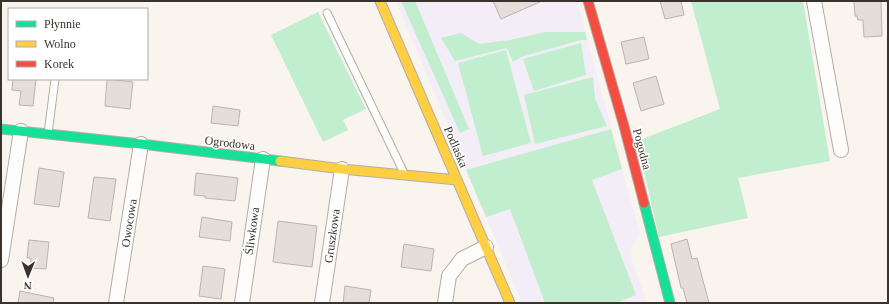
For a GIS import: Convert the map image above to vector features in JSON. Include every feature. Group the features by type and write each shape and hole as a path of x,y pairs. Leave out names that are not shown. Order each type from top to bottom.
{"street":[{"name":"Podlaska","path":"380,1 510,303"},
{"name":"Pogodna","path":"588,1 624,126 670,303"},
{"path":"814,1 841,150"},
{"name":"Ogrodowa","path":"1,129 141,144 342,169 457,180"},
{"path":"1,260 21,131"},
{"name":"Owocowa","path":"116,303 141,144"},
{"name":"Śliwkowa","path":"242,303 262,159"},
{"name":"Gruszkowa","path":"322,303 342,169"},
{"path":"445,303 449,276 462,259 486,247"}],"lane":[{"path":"327,13 405,175"},
{"path":"48,134 55,80"}],"shaded area":[{"path":"396,1 577,1 640,235 629,252 647,303 522,303"}],"green space":[{"path":"401,1 415,1 469,129 460,133"},
{"path":"691,1 803,1 830,161 738,178 748,218 659,237 637,141 720,109"},
{"path":"318,12 366,109 343,120 348,130 323,142 271,35"},
{"path":"545,32 585,32 587,40 581,40 521,57 513,62 507,48 455,61 441,38 461,33 479,44 510,40"},
{"path":"581,43 586,75 534,91 523,59"},
{"path":"506,50 531,143 483,156 458,63"},
{"path":"593,77 595,99 607,126 535,144 524,95"},
{"path":"611,129 622,169 592,180 636,295 616,303 545,303 510,209 486,217 466,170"}],"building":[{"path":"493,1 542,1 501,19"},
{"path":"660,1 681,1 684,15 665,19"},
{"path":"854,1 881,1 882,36 864,37 863,20 858,20 857,16 855,16"},
{"path":"644,37 649,59 626,64 621,42"},
{"path":"656,76 664,104 641,111 633,83"},
{"path":"13,80 36,80 33,106 19,105 21,91 12,90"},
{"path":"107,80 133,82 130,109 105,106"},
{"path":"213,106 240,110 238,126 211,123"},
{"path":"39,168 64,172 59,207 34,204"},
{"path":"196,173 238,178 235,201 205,198 205,196 194,195"},
{"path":"94,177 116,179 110,221 88,218"},
{"path":"202,217 232,222 230,241 199,237"},
{"path":"278,221 317,226 312,267 273,262"},
{"path":"687,239 692,259 697,258 709,303 687,303 683,288 681,288 671,244"},
{"path":"29,240 49,242 46,269 30,268 31,258 27,258"},
{"path":"404,244 434,249 431,271 401,267"},
{"path":"203,266 225,269 221,299 199,296"},
{"path":"345,286 371,290 369,303 343,303"},
{"path":"20,291 54,298 53,303 18,303"}],"traffic: fast":[{"path":"1,129 280,161"},
{"path":"644,203 670,303"}],"traffic: slow":[{"path":"380,1 510,303"},
{"path":"280,161 342,169 457,180"}],"traffic: jam":[{"path":"588,1 624,126 644,203"}]}
